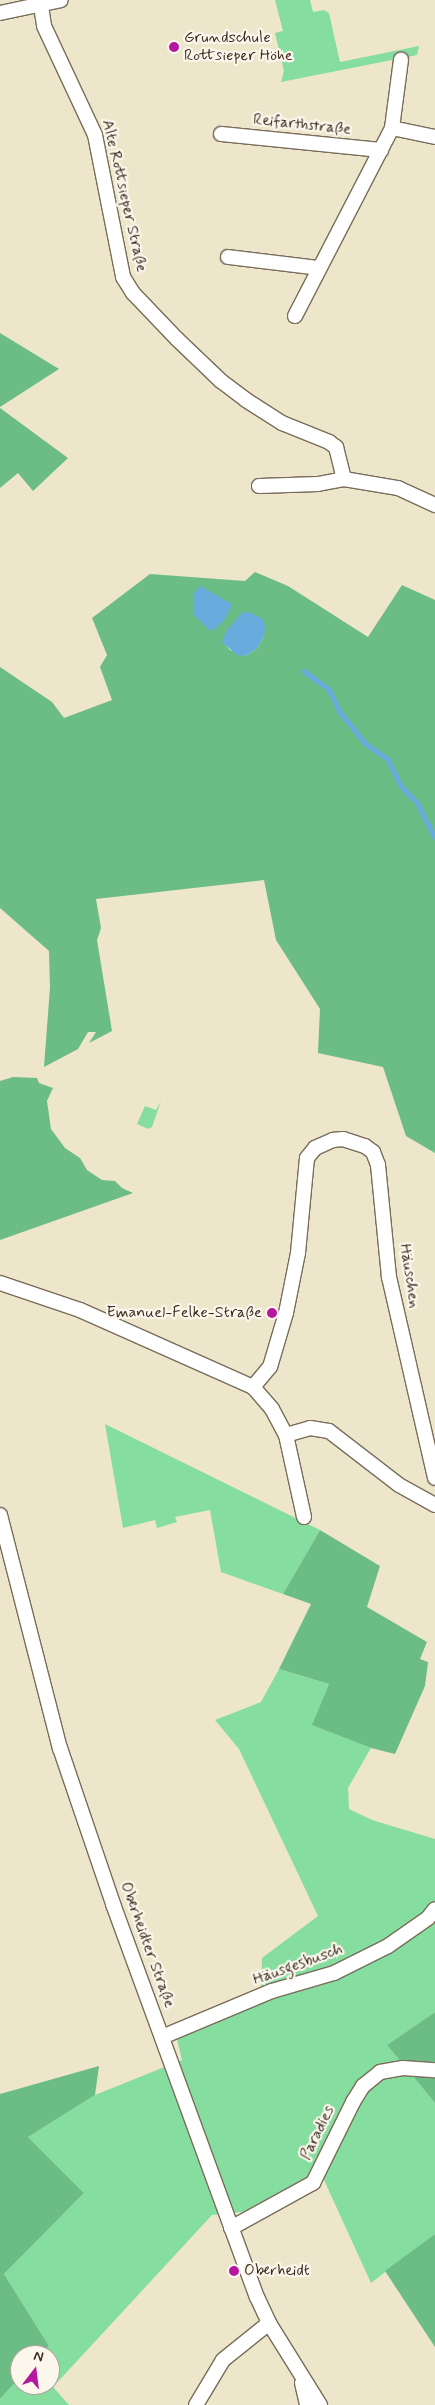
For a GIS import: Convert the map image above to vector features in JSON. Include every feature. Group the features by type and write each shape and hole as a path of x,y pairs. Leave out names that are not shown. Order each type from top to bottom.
{"street":[{"path":"0,13 61,0"},
{"name":"Alte Rottsieper Straße","path":"40,3 44,26 95,135 123,277 133,292 183,345 221,381 282,423 329,442 336,447 344,480"},
{"path":"295,316 392,128 401,60"},
{"path":"392,128 435,136"},
{"name":"Reifarthstraße","path":"220,134 381,150"},
{"path":"228,257 320,268"},
{"path":"258,486 318,484 344,480 398,488 435,505"},
{"name":"Häuschen","path":"253,1387 270,1366 286,1313 298,1253 307,1158 323,1143 343,1139 365,1146 373,1152 375,1158 389,1277 435,1478"},
{"path":"0,1283 80,1310 253,1387 272,1409 286,1435 304,1517"},
{"path":"286,1435 310,1428 329,1431 399,1485 435,1505"},
{"name":"Oberheidter Straße","path":"0,1515 60,1748 83,1819 257,2298 269,2323 300,2373"},
{"name":"Häusgesbusch","path":"162,2037 272,1991 334,1973 388,1946 428,1918 435,1909"},
{"name":"Paradies","path":"231,2228 313,2183 353,2102 363,2086 380,2072 403,2068 435,2070"},
{"path":"196,2405 223,2360 269,2323"},
{"path":"300,2373 307,2405"},
{"path":"300,2373 320,2405"}],"green space":[{"path":"275,0 310,0 313,12 324,10 329,13 340,62 419,46 417,55 281,82 284,71 275,33 283,31"},
{"path":"0,333 59,369 0,407"},
{"path":"0,408 68,458 33,491 18,473 0,488"},
{"path":"255,572 288,586 368,637 402,585 435,600 435,1153 406,1136 383,1067 318,1053 320,1009 276,940 264,880 96,899 101,928 97,940 112,1031 89,1043 96,1032 88,1032 78,1049 44,1067 50,987 49,951 0,908 0,667 52,702 64,718 112,700 100,667 107,655 92,618 150,574 245,581","holes":["227,630 264,636 257,648 246,656 230,650 223,642"]},
{"path":"13,1077 37,1078 39,1083 53,1088 47,1101 51,1129 65,1148 80,1158 87,1170 102,1180 115,1181 122,1188 133,1193 0,1240 0,1081"},
{"path":"161,1101 152,1127 148,1129 137,1124 145,1106 156,1110"},
{"path":"105,1424 320,1530 283,1594 221,1572 210,1510 175,1517 177,1522 157,1528 155,1520 123,1528"},
{"path":"320,1530 380,1566 367,1607 427,1642 420,1659 428,1662 425,1686 395,1754 371,1748 312,1725 329,1684 279,1669 311,1604 283,1594"},
{"path":"279,1669 329,1684 313,1725 371,1748 348,1788 349,1809 372,1820 435,1839 435,2012 387,2045 435,2103 435,2234 371,2283 324,2180 242,2212 212,2215 60,2379 60,2345 48,2345 4,2274 84,2193 28,2137 95,2095 182,2060 174,2027 261,1995 262,1958 318,1916 239,1749 215,1720 261,1702"},
{"path":"435,2012 435,2103 387,2045"},
{"path":"99,2066 95,2095 28,2137 84,2193 4,2274 48,2345 10,2345 10,2388 0,2399 0,2094"},
{"path":"435,2234 435,2347 385,2271"},
{"path":"10,2388 10,2395 60,2395 69,2405 0,2405 0,2399"}],"water":[{"path":"200,586 232,604 225,619 214,630 209,630 194,615 194,593"},
{"path":"243,612 251,613 263,619 265,628 264,636 257,648 246,656 237,655 222,642 227,630"}],"waterway":[{"path":"304,671 329,689 340,712 365,743 388,759 401,786 417,802 435,837"}],"place":[{"name":"Grundschule Rottsieper Höhe","path":"174,47"},
{"name":"Emanuel-Felke-Straße","path":"272,1313"},
{"name":"Oberheidt","path":"234,2271"}]}
